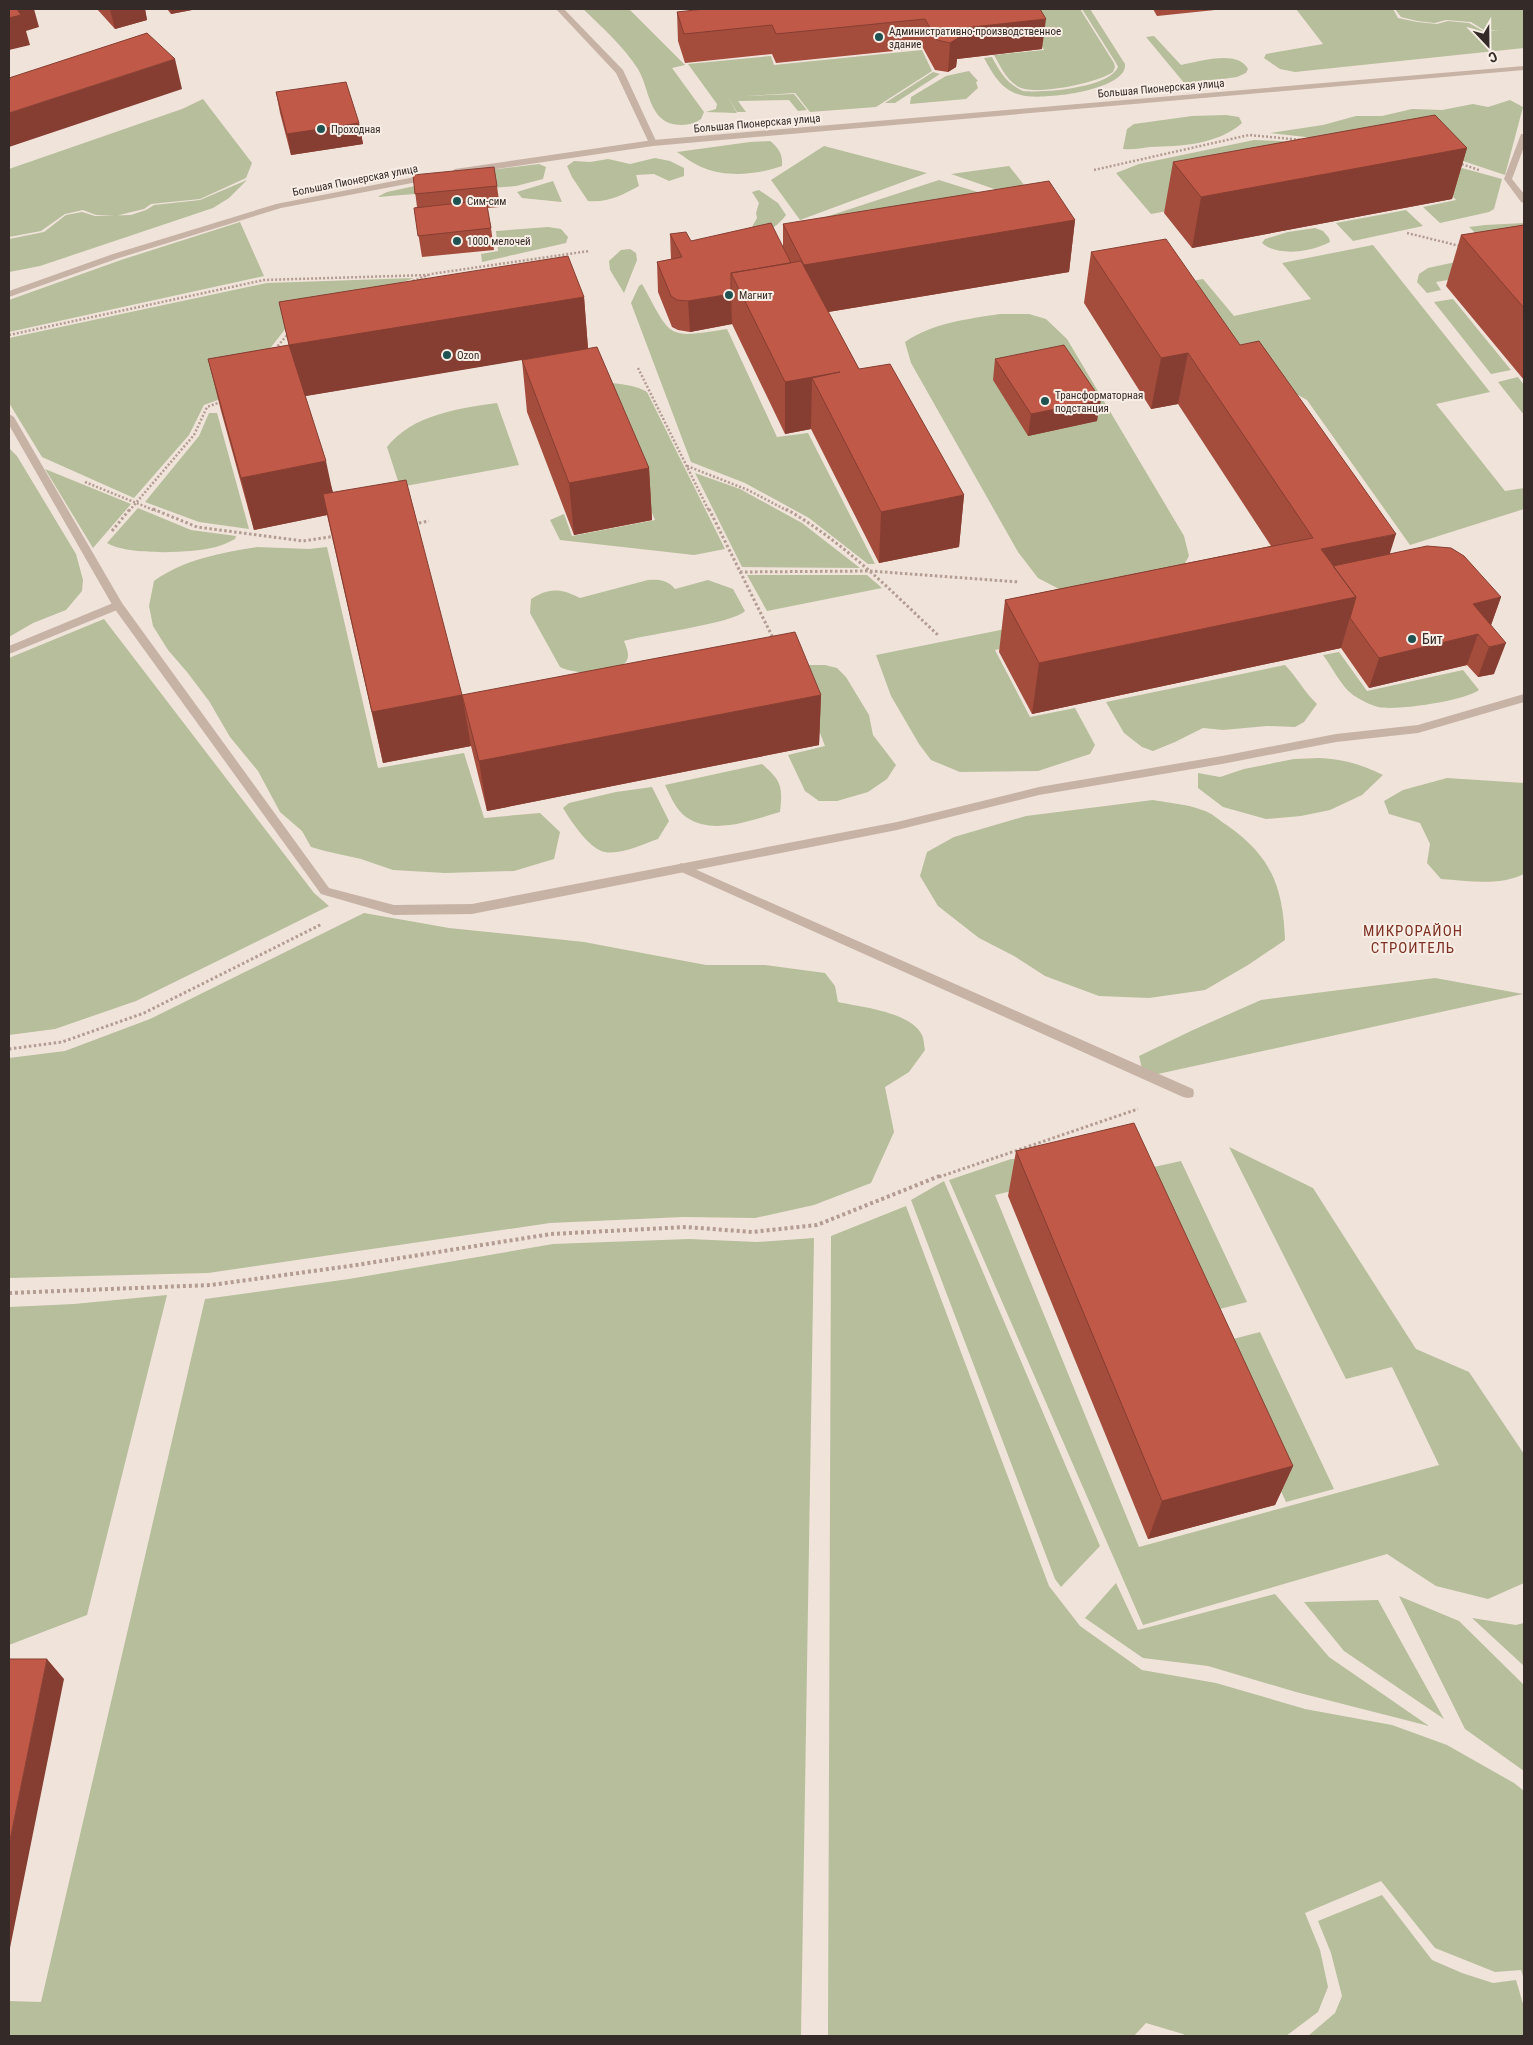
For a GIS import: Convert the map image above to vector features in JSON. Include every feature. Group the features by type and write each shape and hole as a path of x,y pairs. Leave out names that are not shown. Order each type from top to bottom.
{"street":[{"path":"560,9 620,72 653,143"},
{"name":"Большая Пионерская улица","path":"447,174 653,143 1524,68"},
{"path":"1524,136 1508,179 1524,200"},
{"name":"Большая Пионерская улица","path":"9,294 116,256 280,206 437,176"},
{"path":"9,417 118,605 325,890 394,910 472,909 897,826 1039,792 1336,738 1418,729 1524,698"},
{"path":"9,650 118,605"},
{"path":"681,867 1188,1093"}],"path":[{"path":"1094,170 1248,135 1305,140"},
{"path":"1453,162 1508,179"},
{"path":"1407,233 1461,246"},
{"path":"9,335 264,280 431,274 590,251"},
{"path":"413,281 431,274"},
{"path":"273,353 290,331"},
{"path":"638,368 775,643"},
{"path":"90,556 194,435 207,407 231,398"},
{"path":"34,460 197,527 303,541 342,535"},
{"path":"687,466 742,486 805,521 870,571 939,636"},
{"path":"410,524 429,521"},
{"path":"740,572 870,571 1020,582"},
{"path":"9,1049 62,1042 144,1013 365,902"},
{"path":"9,1293 211,1285 350,1266 551,1234 686,1227 752,1232 817,1225 948,1173 1188,1093"}],"green space":[{"path":"583,9 629,9 685,65 672,68 704,112 701,119 697,122 681,125 670,123 661,118 650,101 638,69 612,37"},
{"path":"1023,9 1080,9 1114,63 1113,72 1094,80 1065,87 1036,90 1017,86 1006,76 994,55 1044,50"},
{"path":"1082,9 1090,9 1125,64 1122,73 1113,81 1081,92 1063,95 1031,96 1014,93 998,81 984,58 992,57 1004,77 1023,91 1075,88 1102,80 1112,74 1118,67"},
{"path":"1296,9 1393,9 1398,18 1417,22 1437,24 1448,21 1469,23 1483,31 1500,31 1484,30 1471,22 1446,20 1435,23 1417,21 1401,17 1395,9 1524,9 1524,48 1295,72 1280,69 1264,58 1266,54 1323,44"},
{"path":"1154,36 1181,65 1217,58 1227,58 1243,63 1248,69 1246,73 1237,77 1185,84 1146,37"},
{"path":"922,50 932,71 876,107 810,112 795,93 744,96 794,94 807,110 798,111 789,100 738,101 746,112 737,112 727,96 737,113 706,112 716,109 717,104 688,64 771,56 774,65"},
{"path":"969,71 978,81 976,82 978,88 966,99 910,104 911,97 946,76"},
{"path":"933,72 940,74 895,103 885,103"},
{"path":"203,99 252,163 246,178 200,199 151,204 144,209 115,216 96,215 83,210 65,214 41,231 9,237 9,169 182,109"},
{"path":"1510,100 1523,107 1505,175 1463,161 1419,150 1270,133 1323,125 1356,116 1382,116 1412,109 1442,110 1473,104 1488,107"},
{"path":"1226,115 1239,117 1242,123 1221,136 1210,140 1186,145 1123,149 1127,129 1134,124 1192,116"},
{"path":"1254,140 1281,141 1421,164 1151,214 1116,173 1139,164"},
{"path":"770,141 780,152 782,166 754,173 733,174 713,171 697,165 677,152 750,142"},
{"path":"824,146 927,173 800,220 771,180"},
{"path":"655,158 670,161 684,168 684,176 669,181 654,174 636,175 639,186 621,195 602,201 588,201 567,166 574,161 590,162 608,159 630,164"},
{"path":"539,164 546,167 543,179 516,186 377,197 387,192 490,170"},
{"path":"1009,166 1040,205 951,174"},
{"path":"1462,168 1502,179 1494,209 1489,212 1440,223 1423,207 1456,200 1433,175"},
{"path":"247,180 229,198 213,208 40,266 9,272 9,239 44,232 66,215 82,212 95,216 131,215 154,205 200,200"},
{"path":"939,180 1032,209 801,225"},
{"path":"553,181 562,202 522,198 517,192"},
{"path":"759,190 778,203 786,215 776,225 766,230 741,233 752,227 757,218 756,213 759,203 752,192"},
{"path":"1406,210 1423,226 1353,241 1336,223"},
{"path":"240,222 264,276 9,332 9,300 121,260"},
{"path":"1524,223 1524,258 1495,251 1469,227 1485,225"},
{"path":"548,227 561,229 568,237 566,243 482,262 481,254 498,251 496,231"},
{"path":"1315,228 1323,231 1330,242 1295,252 1276,250 1262,243 1265,239 1288,232"},
{"path":"1373,245 1490,392 1436,404 1505,491 1524,488 1524,509 1410,545 1307,400 1249,367 1187,282 1203,279 1234,316 1311,299 1282,263"},
{"path":"630,249 636,253 637,260 624,293 610,270 609,261 621,250"},
{"path":"1488,255 1508,270 1436,282 1441,290 1427,293 1417,282 1419,274 1428,268"},
{"path":"414,278 290,323 234,394 204,405 189,435 134,498 42,457 9,403 9,338 267,283"},
{"path":"642,284 659,315 672,330 692,334 727,329 777,437 808,433 875,564 868,564 809,518 745,483 691,462 631,303 639,286"},
{"path":"1453,299 1511,370 1491,374 1434,302"},
{"path":"1000,314 1029,314 1046,319 1067,339 1184,536 1189,556 1181,570 1083,595 1059,589 1038,578 1018,552 911,363 905,342 939,326"},
{"path":"1518,377 1524,385 1524,415 1498,382"},
{"path":"607,383 622,384 647,392 725,549 694,555 560,540 550,520 564,514 572,536 655,520 603,396"},
{"path":"497,403 519,465 400,487 387,447 397,436 409,427 437,415 467,407"},
{"path":"209,413 217,413 249,529 199,522 145,502 199,436"},
{"path":"9,448 17,456 76,554 83,580 82,591 66,610 33,623 9,637"},
{"path":"45,469 131,504 93,548"},
{"path":"695,473 740,489 802,523 860,568 742,567"},
{"path":"138,508 191,530 236,536 235,539 216,547 177,552 145,552 117,547 107,543"},
{"path":"257,547 309,549 327,547 378,768 464,753 484,818 540,813 560,832 554,859 514,871 445,873 393,870 361,859 311,847 302,831 280,812 258,771 230,737 209,701 168,650 153,626 149,606 154,581 165,574 203,558"},
{"path":"747,575 867,575 882,588 767,611"},
{"path":"648,580 663,581 675,589 708,580 733,589 745,611 724,620 624,641 628,658 615,669 595,673 560,667 530,613 531,599 549,591 566,592 580,598"},
{"path":"104,619 314,893 329,906 136,1001 55,1029 9,1035 9,658"},
{"path":"1149,619 995,650 1030,717 1075,708 1095,745 1090,754 1038,771 960,772 931,760 919,744 891,696 876,655 1030,624"},
{"path":"1339,652 1367,691 1463,670 1479,690 1459,698 1430,704 1399,708 1378,707 1353,695 1341,682 1323,655"},
{"path":"805,665 825,665 837,668 846,677 869,715 873,735 896,765 887,779 868,792 837,801 819,801 805,791 788,755 825,746 799,679"},
{"path":"1285,665 1317,704 1304,722 1295,727 1267,726 1223,730 1203,728 1153,751 1142,747 1124,733 1106,702"},
{"path":"1320,758 1353,763 1383,775 1362,795 1330,810 1301,816 1266,819 1223,807 1198,788 1198,773 1220,777 1244,769 1294,759"},
{"path":"762,764 777,780 781,789 780,812 733,825 721,826 697,823 686,817 679,810 665,785"},
{"path":"1447,778 1524,783 1524,874 1515,878 1494,881 1441,879 1427,863 1430,844 1420,823 1389,814 1384,801 1403,790"},
{"path":"652,787 669,821 658,839 625,851 611,853 599,850 593,846 581,834 563,808 569,803 616,792"},
{"path":"1153,800 1190,806 1215,817 1243,838 1255,850 1265,862 1278,889 1284,921 1285,940 1248,965 1205,990 1149,998 1099,996 1045,976 1014,956 979,938 938,906 920,876 927,852 954,837 1026,816"},
{"path":"364,913 449,928 584,942 706,965 765,965 825,973 835,986 838,1002 884,1012 907,1021 916,1027 922,1035 925,1050 909,1072 885,1087 894,1132 871,1183 814,1205 755,1218 683,1217 550,1223 208,1273 9,1278 9,1058 65,1051 150,1019"},
{"path":"1435,978 1523,994 1144,1077 1139,1056 1261,1000"},
{"path":"1229,1147 1313,1188 1416,1349 1469,1372 1524,1454 1524,1583 1488,1599 1436,1586 1387,1554 1143,1625 949,1180 1011,1159 1122,1164 995,1195 1139,1547 1439,1465 1392,1367 1346,1379"},
{"path":"1181,1161 1247,1302 1200,1314 1136,1171"},
{"path":"944,1181 1100,1546 1061,1587 1055,1579 911,1200"},
{"path":"906,1206 1049,1586 1080,1626 1142,1670 1216,1683 1305,1709 1392,1725 1447,1745 1514,1783 1524,1791 1524,1979 1521,1970 1495,1972 1435,1948 1381,1881 1305,1913 1320,1950 1328,1987 1318,2012 1286,2036 1186,2036 1146,2023 1134,2036 828,2036 831,1236"},
{"path":"814,1238 801,2036 9,2036 9,2001 41,2002 205,1299 349,1279 553,1244 689,1239 757,1242"},
{"path":"167,1295 87,1615 9,1645 9,1307 74,1304"},
{"path":"1260,1332 1334,1489 1286,1502 1214,1344"},
{"path":"1116,1583 1138,1630 1275,1594 1329,1657 1429,1726 1296,1692 1208,1666 1143,1658 1085,1618"},
{"path":"1399,1596 1459,1621 1524,1685 1524,1771 1465,1729"},
{"path":"1378,1600 1444,1719 1344,1651 1304,1602"},
{"path":"1472,1618 1516,1625 1524,1623 1524,1666"},
{"path":"1382,1895 1432,1960 1462,1973 1493,1983 1516,1980 1524,2007 1524,2036 1308,2036 1335,2013 1342,1996 1331,1953 1318,1921"}],"building":[{"path":"9,9 17,9 21,15 9,18"},
{"path":"704,9 1040,9 1046,19 954,29 958,38 950,43 937,40 925,19 776,34 772,25 684,34 677,12"},
{"path":"147,33 175,59 9,113 9,78"},
{"path":"346,82 359,123 287,134 276,92"},
{"path":"1435,115 1467,148 1201,197 1173,162"},
{"path":"494,167 497,186 415,194 413,175"},
{"path":"1049,181 1075,220 804,265 783,224"},
{"path":"486,200 491,228 418,236 414,208"},
{"path":"771,223 791,263 731,273 731,294 688,301 677,300 671,296 657,262 682,257 670,234 686,232 691,241"},
{"path":"1524,225 1524,308 1461,235"},
{"path":"1166,239 1240,345 1259,341 1396,534 1321,549 1356,597 1039,663 1005,600 1313,538 1188,353 1161,358 1091,252"},
{"path":"568,256 584,297 289,345 279,302"},
{"path":"801,261 859,369 890,364 964,495 881,512 812,378 840,372 785,382 731,273"},
{"path":"289,345 326,461 241,478 208,359"},
{"path":"1064,345 1101,400 1031,414 995,359"},
{"path":"597,347 649,468 569,483 522,360"},
{"path":"406,480 462,695 372,712 323,494"},
{"path":"1427,546 1451,548 1464,556 1501,597 1473,604 1506,643 1489,647 1478,634 1379,658 1350,618 1356,597 1333,566"},
{"path":"795,632 821,695 479,761 462,695"},
{"path":"1134,1123 1293,1466 1162,1501 1016,1151"},
{"path":"9,1659 47,1659 9,1845"}],"place":[{"name":"Административно-производственное здание","path":"879,37"},
{"name":"Проходная","path":"321,129"},
{"name":"Сим-сим","path":"457,201"},
{"name":"1000 мелочей","path":"457,241"},
{"name":"Магнит","path":"729,295"},
{"name":"Ozon","path":"447,355"},
{"name":"Трансформаторная подстанция","path":"1045,401"},
{"name":"Бит","path":"1412,639"}],"district":[{"name":"МИКРОРАЙОН СТРОИТЕЛЬ","path":"1413,940"}]}
